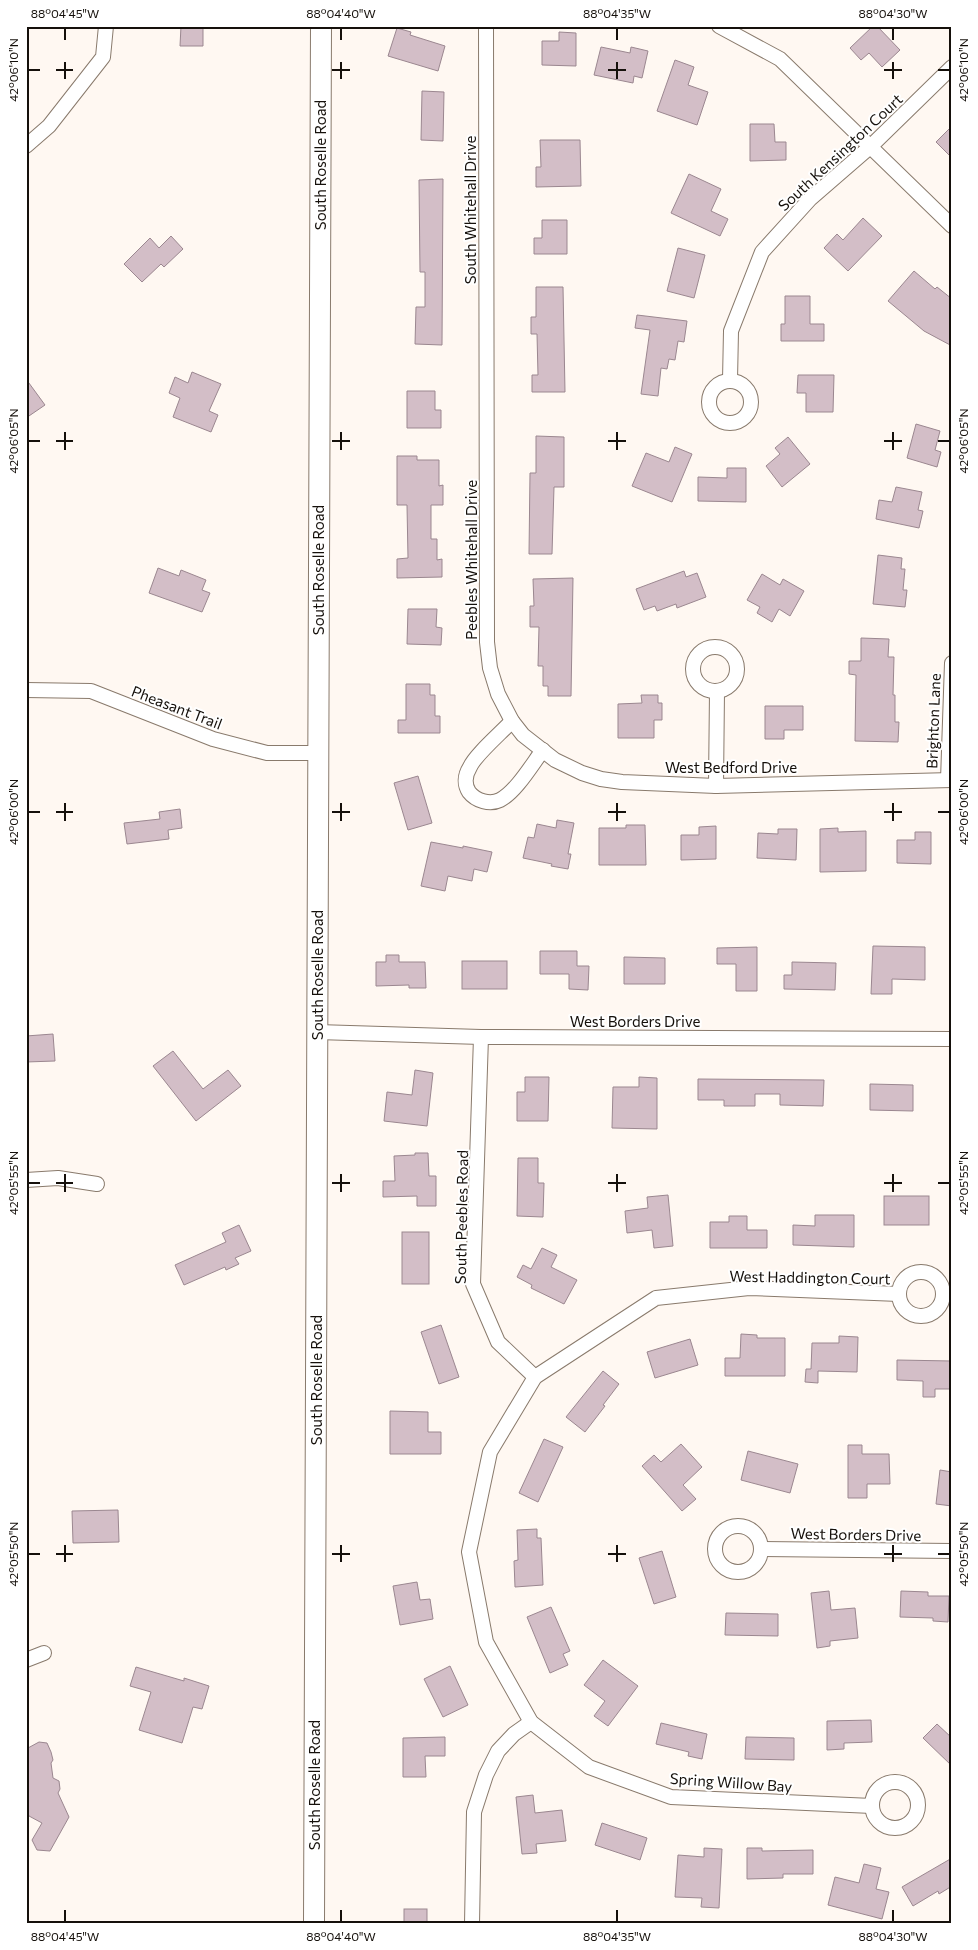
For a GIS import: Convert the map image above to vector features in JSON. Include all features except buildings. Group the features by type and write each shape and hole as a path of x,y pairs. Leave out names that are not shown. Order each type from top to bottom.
{"main road":[{"name":"South Roselle Road","path":"314,1924 321,26"}],"street":[{"path":"26,146 49,126 103,58 106,26"},
{"name":"South Whitehall Drive","path":"486,26 487,394"},
{"path":"719,26 780,59 952,226"},
{"name":"South Kensington Court","path":"730,380 731,331 762,252 810,199 870,147 952,67"},
{"name":"Peebles Whitehall Drive","path":"487,394 487,642 490,668 498,694 512,722 523,735"},
{"name":"Brighton Lane","path":"950,780 952,663"},
{"name":"Pheasant Trail","path":"26,690 90,691 213,739 267,753 317,753"},
{"path":"716,786 717,691"},
{"path":"512,722 470,765 466,776 466,787 473,797 482,802 500,800 513,788 543,750"},
{"name":"West Bedford Drive","path":"523,735 555,760 582,773 601,779 622,782 716,786 950,780"},
{"name":"West Borders Drive","path":"317,1032 481,1036 952,1039"},
{"name":"South Peebles Road","path":"481,1036 473,1284 498,1342 535,1377"},
{"path":"26,1180 58,1178 97,1184"},
{"name":"West Haddington Court","path":"535,1377 656,1298 749,1288 899,1294"},
{"name":"Spring Willow Bay","path":"535,1377 490,1452 469,1552 486,1642 531,1722 589,1767 670,1797 872,1806"},
{"name":"West Borders Drive","path":"761,1550 952,1551"},
{"path":"26,1660 44,1653"},
{"path":"472,1924 474,1812 486,1774 498,1751 531,1722"}]}
